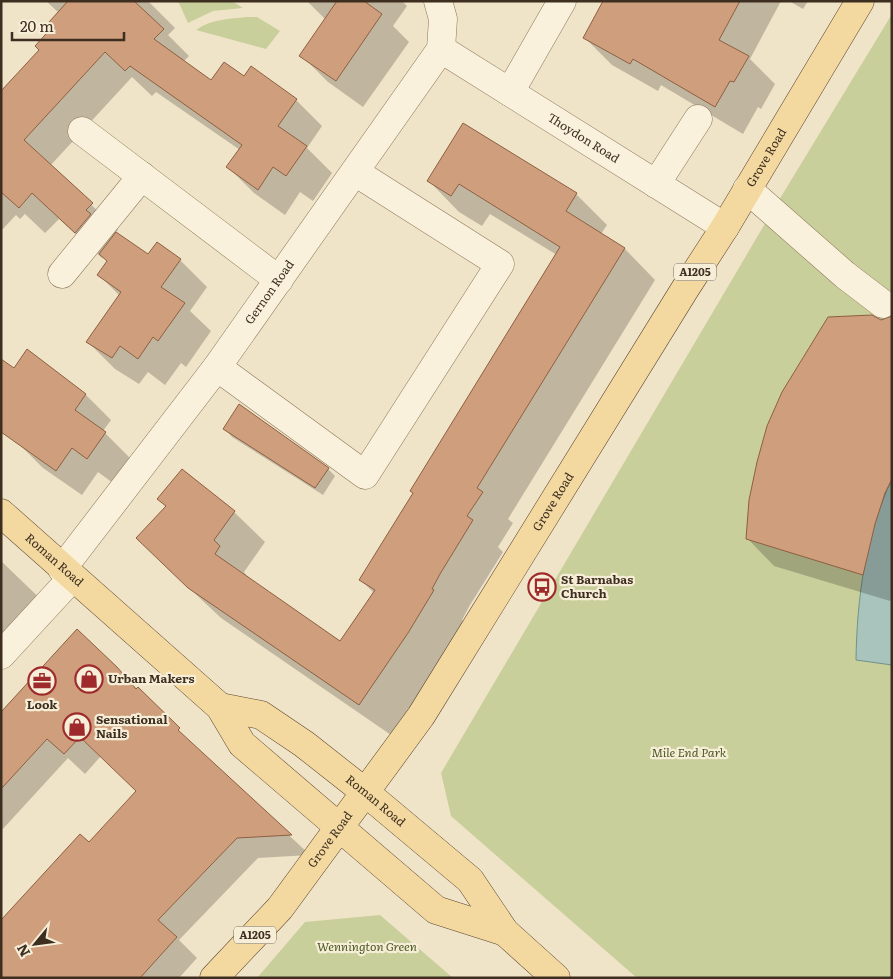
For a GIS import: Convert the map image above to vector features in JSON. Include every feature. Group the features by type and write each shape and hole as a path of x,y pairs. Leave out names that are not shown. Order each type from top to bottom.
{"main road":[{"name":"Grove Road","path":"214,978 280,908 426,708 725,227 860,1"},
{"name":"Roman Road","path":"1,513 220,707 242,744 436,910 504,932"},
{"name":"Roman Road","path":"220,707 261,715 304,744 365,792 470,880 504,932 556,978"}],"street":[{"path":"438,1 443,18 441,49"},
{"path":"510,92 562,1"},
{"name":"Thoydon Road","path":"441,49 725,227"},
{"name":"Gernon Road","path":"1,655 67,573 217,367 441,49"},
{"path":"656,184 698,119"},
{"path":"82,130 279,280"},
{"path":"217,367 365,475 500,264 355,172"},
{"path":"62,274 142,176"},
{"path":"748,189 845,275 883,304"}],"green space":[{"path":"178,1 232,1 243,8 213,11 188,23"},
{"name":"Mile End Park","path":"892,14 892,978 637,978 451,816 441,773 776,205"},
{"path":"257,17 280,31 266,49 196,30 214,22"},
{"name":"Wennington Green","path":"380,915 453,978 257,978 305,922"}],"water":[{"path":"892,479 892,665 856,660 858,614 864,568 875,522"}],"building":[{"path":"68,1 134,1 164,29 154,39 211,80 224,62 244,76 251,66 297,99 278,126 307,146 286,176 273,167 258,190 226,167 242,145 130,66 125,71 105,52 24,140 93,203 86,210 91,214 75,233 32,193 19,208 1,192 1,91 39,50 35,46 54,25 49,22"},
{"path":"337,1 364,1 382,14 336,81 299,56"},
{"path":"603,1 740,1 719,40 749,56 734,82 730,81 715,107 633,59 630,64 583,38"},
{"path":"463,123 577,193 566,211 625,248 477,488 483,492 467,516 473,520 440,574 432,589 434,590 408,633 359,705 188,588 136,538 166,506 157,499 182,469 235,511 214,540 220,546 215,554 340,641 375,590 359,580 413,493 410,491 560,247 459,184 451,196 427,181"},
{"path":"116,232 148,254 157,242 181,259 161,287 185,303 158,341 153,337 138,359 120,346 112,358 86,342 121,292 97,275 107,261 99,254"},
{"path":"872,315 881,320 892,316 892,479 885,493 875,524 863,575 746,539 749,500 757,462 767,426 782,392 828,317"},
{"path":"27,349 86,394 75,410 106,432 87,459 72,448 56,471 1,432 1,359 14,368"},
{"path":"239,404 329,468 315,488 223,429"},
{"path":"77,629 117,667 136,689 138,687 180,728 178,730 292,835 237,838 158,920 177,937 140,978 1,978 1,920 80,834 89,842 136,791 80,737 64,754 47,739 1,789 1,712"}],"place":[{"name":"St Barnabas Church","path":"542,587"},
{"name":"Urban Makers","path":"89,679"},
{"name":"Look","path":"42,681"},
{"name":"Sensational Nails","path":"77,727"}]}
